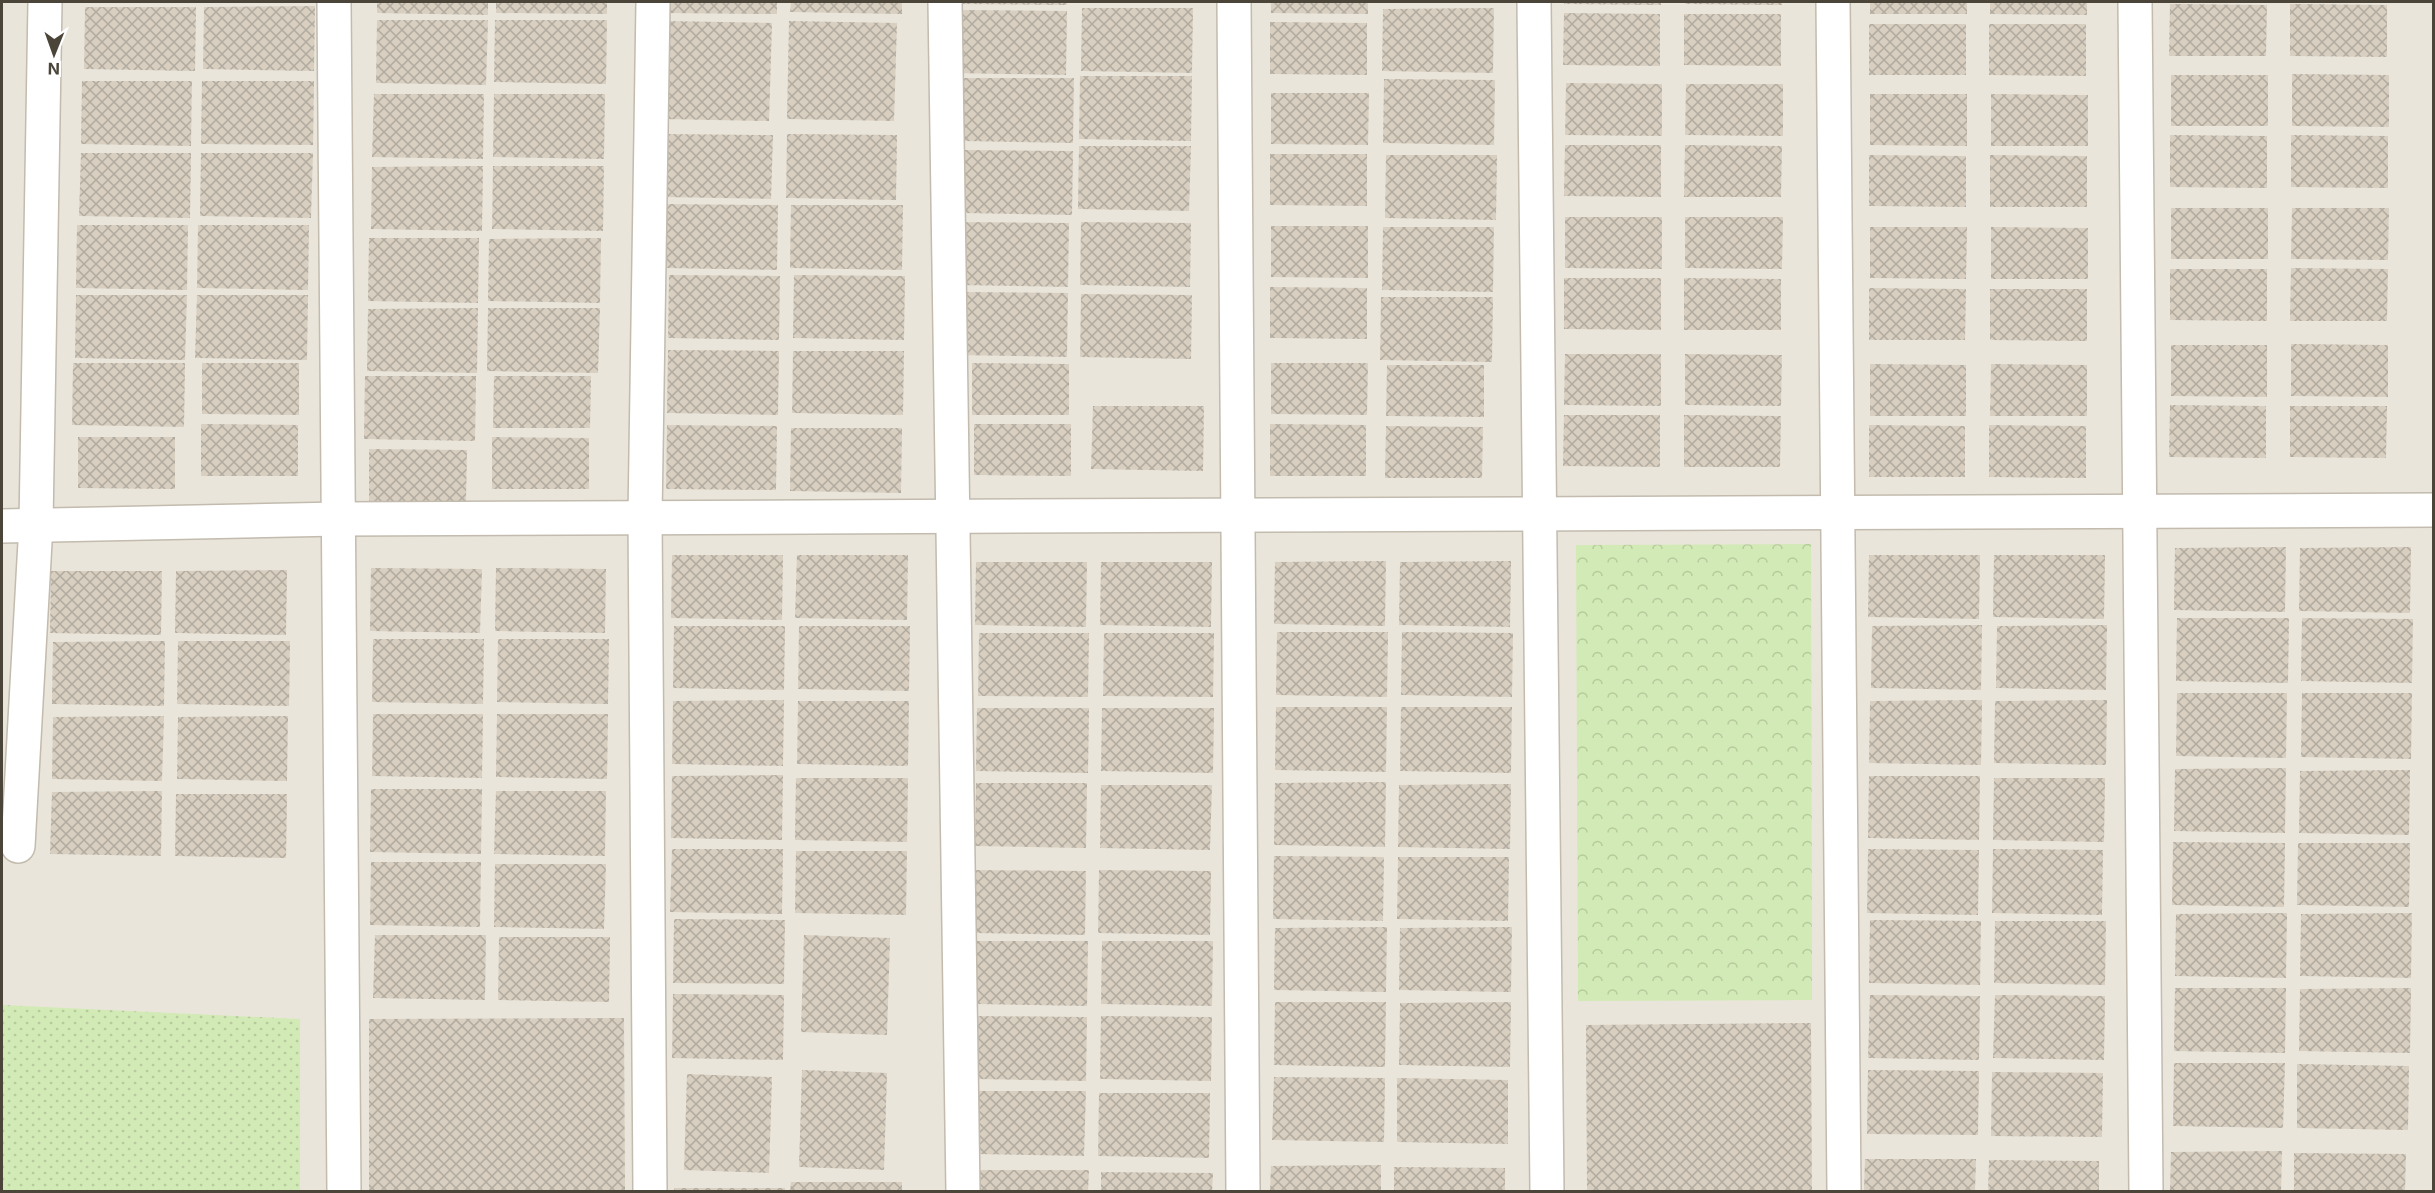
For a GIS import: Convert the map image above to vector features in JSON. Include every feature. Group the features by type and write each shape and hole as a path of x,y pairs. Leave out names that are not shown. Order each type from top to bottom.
{"street":[{"path":"18,846 36,524 45,2"},
{"path":"334,2 344,1191"},
{"path":"650,1191 645,517 653,2"},
{"path":"945,2 963,1191"},
{"path":"1234,2 1243,1191"},
{"path":"1534,2 1547,1191"},
{"path":"1833,2 1844,1191"},
{"path":"2135,2 2146,1191"},
{"path":"2,526 338,519 2433,510"}],"shaded area":[{"path":"2,2 2433,2 2433,1191 300,1191 299,1019 2,1014"}],"green space":[{"path":"1811,544 1812,1000 1578,1001 1576,545"},
{"path":"2,1005 300,1019 300,1191 2,1191"}],"building":[{"path":"377,2 488,2 488,15 377,13"},
{"path":"496,2 607,2 607,14 496,13"},
{"path":"666,2 777,2 777,14 665,13"},
{"path":"791,2 902,2 902,14 790,12"},
{"path":"958,2 1067,2 1067,5 958,4"},
{"path":"1271,2 1368,2 1368,14 1271,13"},
{"path":"1564,2 1661,2 1661,5 1564,4"},
{"path":"1685,2 1782,2 1782,5 1685,4"},
{"path":"1870,2 1967,2 1967,14 1870,14"},
{"path":"1990,2 2087,2 2087,15 1990,14"},
{"path":"2170,4 2267,5 2266,56 2169,56"},
{"path":"2290,4 2387,5 2387,57 2290,56"},
{"path":"315,6 314,71 203,69 204,7"},
{"path":"85,7 196,7 195,71 84,69"},
{"path":"1082,8 1193,8 1192,73 1081,71"},
{"path":"1494,8 1493,73 1382,71 1383,9"},
{"path":"955,10 1067,11 1066,75 954,73"},
{"path":"1564,13 1660,14 1660,66 1563,65"},
{"path":"1684,14 1781,14 1781,66 1684,65"},
{"path":"377,20 488,20 486,85 376,83"},
{"path":"495,20 607,20 606,84 494,82"},
{"path":"665,21 772,23 769,121 662,119"},
{"path":"789,21 897,23 894,121 787,119"},
{"path":"1270,22 1367,23 1367,75 1270,74"},
{"path":"1869,24 1966,24 1966,75 1869,75"},
{"path":"1989,24 2086,24 2086,76 1989,75"},
{"path":"2292,74 2389,75 2389,127 2292,126"},
{"path":"2171,75 2268,75 2268,126 2171,126"},
{"path":"1080,76 1192,76 1191,141 1079,139"},
{"path":"963,78 1074,78 1073,143 962,141"},
{"path":"1384,79 1495,80 1494,145 1383,143"},
{"path":"82,81 192,81 191,146 81,144"},
{"path":"202,81 314,81 313,145 201,144"},
{"path":"1566,83 1662,84 1662,136 1565,135"},
{"path":"1686,84 1783,84 1783,136 1685,135"},
{"path":"1271,93 1369,93 1368,145 1271,144"},
{"path":"374,94 484,94 483,159 372,157"},
{"path":"494,94 605,94 604,159 493,157"},
{"path":"1870,94 1967,94 1967,146 1870,145"},
{"path":"1991,94 2088,95 2088,146 1991,146"},
{"path":"662,134 773,135 771,199 661,197"},
{"path":"787,134 897,135 896,200 786,198"},
{"path":"2170,135 2267,136 2267,188 2170,187"},
{"path":"2291,135 2388,136 2388,188 2291,187"},
{"path":"1565,145 1661,145 1661,197 1564,196"},
{"path":"1685,145 1782,146 1781,197 1684,197"},
{"path":"1079,146 1191,146 1189,211 1078,209"},
{"path":"962,150 1073,151 1072,215 961,213"},
{"path":"81,153 191,153 190,218 79,216"},
{"path":"201,153 313,153 311,218 200,216"},
{"path":"1270,154 1367,154 1367,206 1270,205"},
{"path":"1386,155 1497,155 1496,220 1385,218"},
{"path":"1869,155 1966,156 1966,207 1869,206"},
{"path":"1990,155 2087,156 2087,207 1990,207"},
{"path":"483,166 482,231 371,229 372,167"},
{"path":"493,166 604,166 603,231 492,229"},
{"path":"666,204 778,205 777,270 665,268"},
{"path":"791,205 903,205 902,270 790,268"},
{"path":"2171,208 2268,208 2268,259 2171,259"},
{"path":"2292,208 2389,208 2388,260 2291,259"},
{"path":"1565,217 1662,217 1662,269 1565,268"},
{"path":"1685,217 1783,217 1782,269 1685,268"},
{"path":"958,222 1069,223 1068,287 957,285"},
{"path":"1081,222 1191,223 1190,287 1080,285"},
{"path":"77,225 188,225 187,290 76,288"},
{"path":"198,225 309,225 308,290 197,288"},
{"path":"1271,226 1368,226 1368,278 1271,277"},
{"path":"1383,227 1494,227 1493,292 1382,290"},
{"path":"1870,227 1967,227 1966,279 1870,278"},
{"path":"1991,227 2088,228 2088,279 1991,279"},
{"path":"369,238 479,238 478,303 368,301"},
{"path":"601,238 600,303 488,301 489,239"},
{"path":"2291,268 2388,269 2387,321 2290,321"},
{"path":"2170,269 2267,269 2267,321 2170,320"},
{"path":"669,275 780,276 779,340 668,338"},
{"path":"794,275 905,276 904,340 793,338"},
{"path":"1564,278 1661,278 1661,330 1564,329"},
{"path":"1684,278 1781,279 1781,330 1684,330"},
{"path":"1270,287 1367,288 1367,339 1270,338"},
{"path":"1869,288 1966,289 1965,340 1869,340"},
{"path":"1990,289 2087,289 2087,341 1990,340"},
{"path":"957,292 1068,293 1067,357 956,355"},
{"path":"1081,294 1192,295 1191,359 1080,357"},
{"path":"76,295 187,295 185,360 75,358"},
{"path":"197,295 308,295 307,360 195,358"},
{"path":"1381,297 1493,297 1492,362 1380,360"},
{"path":"478,308 477,373 367,371 368,309"},
{"path":"488,308 600,308 598,373 487,371"},
{"path":"2291,344 2388,345 2388,397 2291,396"},
{"path":"2171,345 2267,345 2267,397 2171,396"},
{"path":"668,350 779,351 778,415 667,413"},
{"path":"793,351 904,351 903,415 792,413"},
{"path":"1565,354 1661,354 1661,406 1564,405"},
{"path":"1685,354 1782,355 1781,406 1685,405"},
{"path":"73,363 185,363 184,427 72,425"},
{"path":"202,363 299,363 299,415 202,414"},
{"path":"972,363 1069,364 1069,415 972,415"},
{"path":"1271,363 1368,363 1367,415 1271,414"},
{"path":"1870,364 1966,365 1966,416 1870,416"},
{"path":"1991,364 2087,365 2087,416 1990,416"},
{"path":"1387,365 1484,365 1484,417 1386,416"},
{"path":"365,376 476,376 475,441 364,439"},
{"path":"494,376 591,376 590,428 493,428"},
{"path":"2170,405 2266,406 2266,458 2169,457"},
{"path":"1093,406 1204,406 1203,471 1091,469"},
{"path":"2290,406 2387,406 2386,458 2290,457"},
{"path":"1564,415 1660,415 1660,467 1563,466"},
{"path":"1684,415 1781,416 1780,467 1684,467"},
{"path":"201,424 298,425 298,476 201,476"},
{"path":"974,424 1071,424 1071,476 974,475"},
{"path":"1270,424 1366,425 1366,476 1270,476"},
{"path":"667,425 777,426 776,490 666,489"},
{"path":"1869,425 1965,426 1965,477 1869,477"},
{"path":"1989,425 2086,426 2086,478 1989,477"},
{"path":"1386,426 1483,427 1482,478 1385,478"},
{"path":"791,428 902,428 901,493 790,491"},
{"path":"78,437 175,437 175,489 78,488"},
{"path":"492,437 589,438 589,489 492,489"},
{"path":"369,449 467,450 466,501 369,501"},
{"path":"2286,547 2285,612 2174,610 2175,548"},
{"path":"2411,547 2410,613 2299,611 2300,548"},
{"path":"672,555 783,555 782,620 671,618"},
{"path":"797,555 908,555 907,620 795,618"},
{"path":"1869,555 1980,555 1979,619 1868,617"},
{"path":"1994,555 2105,555 2104,619 1993,617"},
{"path":"1386,561 1385,626 1274,624 1275,562"},
{"path":"1511,561 1510,627 1399,625 1400,562"},
{"path":"976,562 1087,562 1086,627 975,625"},
{"path":"1101,562 1212,562 1211,627 1100,625"},
{"path":"371,568 482,569 480,633 370,631"},
{"path":"496,568 606,569 605,633 495,631"},
{"path":"287,570 286,635 175,633 176,571"},
{"path":"51,571 162,571 161,635 50,633"},
{"path":"2177,618 2289,618 2288,683 2176,681"},
{"path":"2302,618 2413,619 2412,683 2301,681"},
{"path":"1982,625 1981,690 1871,688 1872,626"},
{"path":"2107,625 2106,690 1996,688 1997,626"},
{"path":"674,626 785,626 784,690 673,688"},
{"path":"799,626 910,626 909,691 798,689"},
{"path":"1277,632 1388,632 1387,697 1276,695"},
{"path":"1402,632 1513,633 1512,697 1401,695"},
{"path":"979,633 1089,633 1088,697 978,696"},
{"path":"1104,633 1214,633 1213,697 1103,696"},
{"path":"373,639 484,639 483,704 372,702"},
{"path":"498,639 609,639 608,704 497,702"},
{"path":"165,641 164,706 52,704 53,642"},
{"path":"178,641 290,641 289,706 177,704"},
{"path":"2177,693 2287,693 2286,758 2176,756"},
{"path":"2302,693 2412,693 2411,759 2301,757"},
{"path":"784,700 783,766 672,764 673,701"},
{"path":"1982,700 1981,765 1869,763 1870,701"},
{"path":"2107,700 2106,765 1994,763 1995,701"},
{"path":"798,701 909,701 908,766 797,764"},
{"path":"1276,707 1387,707 1386,772 1275,770"},
{"path":"1401,707 1512,707 1511,773 1400,771"},
{"path":"977,708 1089,708 1088,773 976,771"},
{"path":"1102,708 1214,708 1213,773 1101,771"},
{"path":"373,714 483,714 482,778 372,776"},
{"path":"497,714 608,714 607,779 496,777"},
{"path":"164,716 162,781 52,779 53,717"},
{"path":"288,716 287,781 177,779 178,717"},
{"path":"2286,768 2285,833 2174,831 2175,769"},
{"path":"2410,770 2409,835 2299,833 2300,771"},
{"path":"783,775 782,840 671,838 672,776"},
{"path":"1869,776 1980,776 1979,840 1868,838"},
{"path":"796,778 908,778 907,842 795,840"},
{"path":"1994,778 2105,778 2104,842 1993,840"},
{"path":"1386,782 1385,847 1274,845 1275,783"},
{"path":"976,783 1087,783 1086,848 975,846"},
{"path":"1511,784 1510,849 1398,847 1399,785"},
{"path":"1101,785 1212,785 1210,850 1100,848"},
{"path":"371,789 482,789 481,854 370,852"},
{"path":"162,791 161,856 50,854 52,792"},
{"path":"496,791 606,791 605,856 494,854"},
{"path":"176,794 287,794 286,858 175,856"},
{"path":"2173,842 2285,843 2284,907 2172,905"},
{"path":"2298,843 2410,843 2409,907 2297,905"},
{"path":"672,849 783,849 782,914 670,912"},
{"path":"1868,849 1979,850 1978,915 1867,913"},
{"path":"1993,849 2103,850 2102,915 1992,913"},
{"path":"796,851 907,851 906,915 795,913"},
{"path":"1274,856 1384,857 1383,921 1273,919"},
{"path":"1398,857 1509,857 1508,921 1397,919"},
{"path":"371,862 481,862 480,927 370,925"},
{"path":"495,864 606,864 604,929 494,927"},
{"path":"975,870 1086,871 1085,935 973,933"},
{"path":"1099,870 1211,871 1210,935 1098,933"},
{"path":"2287,913 2286,978 2175,976 2176,914"},
{"path":"2412,913 2411,978 2300,976 2301,914"},
{"path":"674,919 785,920 784,984 673,983"},
{"path":"1870,920 1981,921 1980,985 1869,983"},
{"path":"1995,921 2106,921 2105,985 1994,983"},
{"path":"1387,927 1386,992 1274,990 1275,928"},
{"path":"1512,927 1511,992 1399,990 1400,928"},
{"path":"375,935 486,935 485,1000 373,998"},
{"path":"804,935 890,938 887,1035 801,1032"},
{"path":"499,937 610,937 609,1002 498,1000"},
{"path":"977,941 1088,941 1087,1006 976,1004"},
{"path":"1102,941 1213,941 1212,1006 1101,1004"},
{"path":"2175,988 2286,988 2285,1053 2174,1051"},
{"path":"2411,988 2410,1053 2299,1051 2300,989"},
{"path":"673,994 784,995 783,1060 672,1058"},
{"path":"1870,995 1980,996 1979,1060 1868,1058"},
{"path":"1995,995 2105,996 2104,1060 1993,1058"},
{"path":"1275,1002 1386,1002 1385,1067 1274,1065"},
{"path":"1511,1002 1510,1067 1399,1065 1400,1003"},
{"path":"976,1016 1087,1017 1086,1081 975,1079"},
{"path":"1101,1016 1212,1017 1211,1081 1100,1079"},
{"path":"624,1018 625,1192 369,1192 369,1019"},
{"path":"1811,1023 1812,1192 1587,1192 1586,1025"},
{"path":"2174,1063 2285,1063 2283,1128 2173,1126"},
{"path":"2297,1064 2409,1066 2408,1130 2297,1128"},
{"path":"802,1070 887,1073 884,1170 799,1167"},
{"path":"1868,1070 1979,1071 1978,1135 1867,1134"},
{"path":"1992,1072 2103,1073 2102,1137 1991,1136"},
{"path":"687,1074 772,1077 769,1173 684,1170"},
{"path":"1274,1077 1385,1078 1384,1142 1272,1140"},
{"path":"1397,1078 1508,1080 1508,1144 1397,1142"},
{"path":"975,1091 1086,1091 1084,1156 974,1154"},
{"path":"1099,1093 1210,1093 1209,1158 1098,1156"},
{"path":"2282,1151 2281,1192 2170,1192 2171,1152"},
{"path":"2294,1153 2406,1154 2405,1192 2294,1192"},
{"path":"1865,1159 1976,1159 1975,1192 1864,1192"},
{"path":"1989,1160 2099,1161 2099,1192 1988,1192"},
{"path":"1381,1165 1381,1192 1270,1192 1271,1166"},
{"path":"1394,1167 1505,1168 1505,1192 1394,1192"},
{"path":"977,1170 1089,1170 1088,1192 977,1192"},
{"path":"1101,1172 1213,1173 1212,1192 1101,1192"},
{"path":"791,1182 902,1182 902,1192 790,1192"},
{"path":"674,1188 785,1188 785,1192 674,1192"}]}
